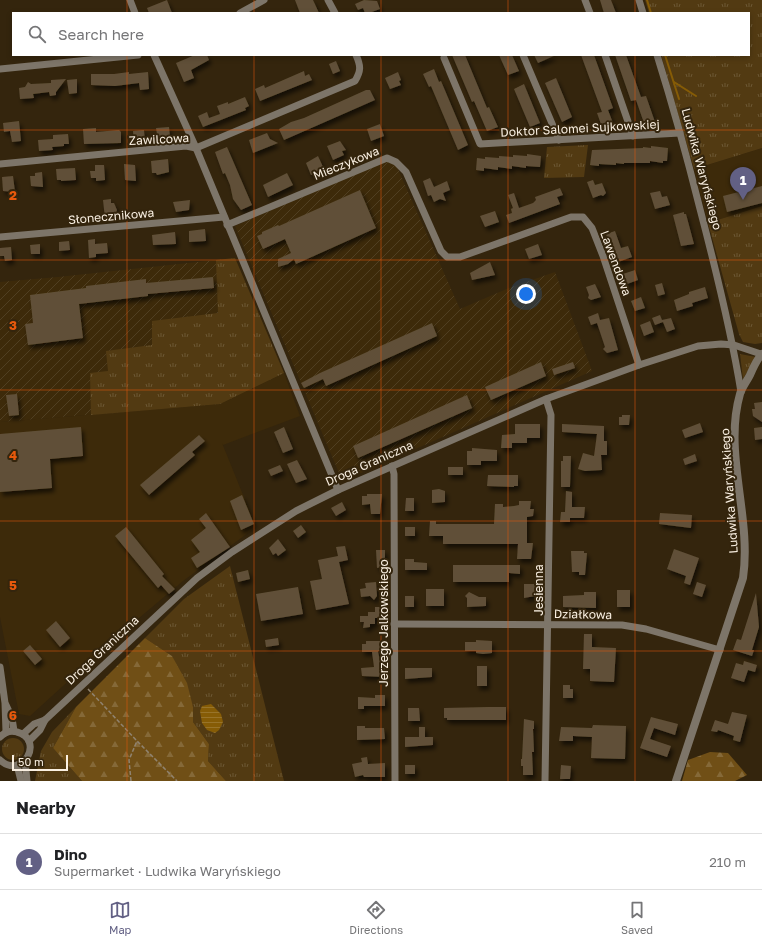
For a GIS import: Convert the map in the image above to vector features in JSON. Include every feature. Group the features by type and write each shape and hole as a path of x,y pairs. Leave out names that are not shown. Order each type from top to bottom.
{"street":[{"path":"130,0 135,12"},
{"path":"242,12 264,0"},
{"path":"328,0 334,12"},
{"path":"585,0 590,12"},
{"path":"639,0 643,12"},
{"path":"0,69 128,56"},
{"path":"154,56 196,148 338,490"},
{"name":"Zawilcowa","path":"0,164 186,146 196,148 355,81 360,73 360,64 356,56"},
{"path":"524,56 560,140"},
{"path":"604,56 633,136"},
{"name":"Ludwika Waryńskiego","path":"657,56 680,133 715,266 734,346 741,392 735,424 735,444 746,560 738,597 676,781"},
{"name":"Doktor Salomei Sujkowskiej","path":"444,58 480,144 680,133"},
{"name":"Mieczykowa","path":"228,225 387,158 396,162 406,172 441,251 447,257 460,257 514,238"},
{"name":"Słonecznikowa","path":"0,237 224,217"},
{"name":"Lawendowa","path":"514,238 571,217 583,217 592,228 603,256 639,365"},
{"name":"Droga Graniczna","path":"29,741 40,730 45,720 197,578 232,552 296,511 338,490 546,399 639,365 698,346 721,344 734,346 761,354 741,392"},
{"name":"Jesienna","path":"545,781 549,624 551,416 546,399"},
{"name":"Jerzego Jalkowskiego","path":"392,466 394,474 395,781"},
{"name":"Działkowa","path":"394,624 549,624 634,627 720,650"},
{"path":"0,667 5,703 3,735 14,731 23,734 29,741 30,752 25,761 18,765 10,766 1,763"},
{"path":"5,703 12,718 14,731"},
{"name":"Droga Graniczna","path":"23,734 34,724 45,720"},
{"path":"25,761 28,781"},
{"path":"18,765 21,781"}],"path":[{"path":"86,687 177,781"},
{"path":"131,781 129,760 137,741"}],"shaded area":[{"path":"762,148 762,206 708,223 694,169"},
{"path":"387,160 397,167 460,309 509,288 555,272 592,371 352,477 339,473 235,226"},
{"path":"235,258 284,373 220,404 0,422 0,282"},
{"path":"284,373 300,416 223,445 222,443 256,527 183,581 120,634 30,716 19,714 0,617 0,422 220,404"},
{"path":"211,704 221,714 223,722 219,730 215,733 207,730 202,723 200,711 202,706"}],"green space":[{"path":"645,0 762,0 762,148 694,169 661,56 750,56 750,12 649,12"},
{"path":"588,145 584,177 544,178 547,147"},
{"path":"762,206 762,343 755,344 743,342 739,334 708,223"},
{"path":"235,258 284,373 220,404 91,415 90,373 108,371 106,351 152,345 152,321 218,313 216,260"},
{"path":"740,354 756,357 743,379"},
{"path":"230,566 284,781 226,781 208,761 209,744 193,722 193,707 172,656 145,638 184,599"},
{"path":"145,638 172,656 187,683 193,707 193,722 209,744 208,761 226,781 82,781 53,748 76,707"},
{"path":"76,707 53,748 82,781 35,781 41,751 52,732"},
{"path":"13,738 21,741 24,749 21,757 13,760 5,757 2,749 5,741"},
{"path":"710,752 728,753 747,775 735,781 682,781 688,760"}],"building":[{"path":"167,0 172,12 149,12 147,8"},
{"path":"295,0 313,0 319,12 300,12"},
{"path":"364,0 377,1 380,9 372,12 365,12 363,8 358,10 355,4"},
{"path":"600,0 611,0 616,12 604,12"},
{"path":"193,56 207,56 209,60 191,70 194,78 184,82 176,63"},
{"path":"452,56 465,56 487,108 489,107 498,127 487,131 474,101 472,102"},
{"path":"499,56 512,56 519,71 508,75"},
{"path":"534,56 554,56 538,63"},
{"path":"581,56 594,56 613,108 608,110 613,123 602,127 597,113 602,112"},
{"path":"615,56 626,56 641,97 646,96 655,122 645,126 636,100 631,101"},
{"path":"336,61 340,71 333,74 329,64"},
{"path":"434,69 439,82 441,81 468,145 458,150 431,86 429,87 423,74"},
{"path":"304,71 305,76 309,74 312,80 260,101 255,89 264,85 265,88"},
{"path":"129,72 129,74 148,72 149,89 140,90 139,83 115,86 91,85 91,74 114,74"},
{"path":"398,72 401,85 390,89 385,78"},
{"path":"556,78 572,117 562,122 545,83"},
{"path":"66,79 56,92 56,95 50,96 49,92 33,94 34,98 20,99 19,88 25,87 28,82 31,84 51,83 51,80"},
{"path":"77,79 77,93 69,94 67,80"},
{"path":"524,84 540,123 530,127 514,89"},
{"path":"366,90 370,90 375,100 284,140 279,129 291,122 304,118"},
{"path":"245,97 249,106 245,108 246,110 203,127 198,116 207,112 209,118 220,114 217,106 228,102 228,104"},
{"path":"19,121 21,141 12,142 10,131 4,132 3,123"},
{"path":"380,124 384,136 371,141 367,129"},
{"path":"169,127 170,137 158,140 156,128"},
{"path":"96,128 96,132 119,130 121,132 121,143 84,144 83,129"},
{"path":"144,130 145,141 134,142 133,131"},
{"path":"267,133 270,139 278,143 253,153 249,140"},
{"path":"68,134 69,144 52,147 53,150 39,151 38,140 53,139 53,135"},
{"path":"340,141 346,150 342,151 344,155 333,160 327,146"},
{"path":"651,146 668,148 667,161 663,161 663,163 650,161 650,163 616,163 616,165 599,164 599,166 590,165 592,150 643,147 651,148"},
{"path":"227,147 252,205 241,210 233,199 230,185 225,173 223,174 215,152"},
{"path":"527,154 541,156 540,167 526,166 526,168 512,166 512,169 498,167 498,170 484,168 484,171 476,170 477,158 499,158 499,156 513,157 513,155 527,156"},
{"path":"318,156 324,169 311,175 306,163"},
{"path":"168,159 169,172 157,175 156,173 152,173 151,161"},
{"path":"124,164 135,165 136,181 125,180"},
{"path":"95,165 104,165 105,180 96,181 96,178 91,178 90,171 95,171"},
{"path":"75,168 76,180 57,180 56,169"},
{"path":"42,172 43,187 31,186 30,176 35,176 35,173"},
{"path":"287,173 293,185 268,197 263,185"},
{"path":"13,176 15,192 3,191 2,177"},
{"path":"430,178 434,187 447,181 450,190 443,193 446,201 440,199 434,202 431,195 428,196 423,181"},
{"path":"593,180 595,185 602,183 606,193 603,196 601,195 593,198 587,182"},
{"path":"762,186 762,203 727,212 723,196"},
{"path":"560,188 563,195 557,197 560,204 509,223 506,215 512,213 511,209 513,208 508,195 514,193 519,208 533,203 536,200 535,197"},
{"path":"360,190 376,228 296,264 294,259 288,264 278,267 278,259 291,253 285,239 263,249 257,236 262,234 262,232"},
{"path":"660,191 662,197 667,196 670,205 655,209 650,193"},
{"path":"111,199 111,203 114,203 117,210 115,217 105,218 103,200"},
{"path":"190,200 189,210 176,212 173,202"},
{"path":"495,211 499,222 485,227 480,216"},
{"path":"684,212 684,214 686,214 694,244 681,246 673,215"},
{"path":"205,229 206,241 189,242 189,231"},
{"path":"615,231 621,248 628,246 632,257 618,262 611,242 609,243 606,234"},
{"path":"175,232 176,244 153,245 152,235"},
{"path":"95,239 95,244 107,243 108,253 96,254 96,257 89,258 88,240"},
{"path":"69,241 70,250 59,251 59,242"},
{"path":"40,244 40,254 31,254 30,245"},
{"path":"538,244 542,255 529,259 525,249"},
{"path":"11,247 12,260 5,261 4,256 0,256 0,248"},
{"path":"490,262 495,275 472,280 470,273"},
{"path":"635,270 638,280 627,284 623,274"},
{"path":"213,277 214,288 148,294 148,296 79,304 83,338 28,345 25,324 33,323 30,295 86,288 86,286 146,279 146,283"},
{"path":"662,283 665,294 658,296 655,285"},
{"path":"595,284 601,297 591,300 588,298 589,295 586,287"},
{"path":"705,287 708,298 692,303 693,306 677,311 674,300 689,294 689,292"},
{"path":"641,297 645,308 635,311 631,301"},
{"path":"598,313 600,320 609,318 618,350 607,353 603,349 605,347 597,323 591,325 588,317"},
{"path":"660,315 662,320 671,318 675,329 667,332 663,322 655,325 652,318"},
{"path":"650,321 654,332 644,336 640,325"},
{"path":"432,323 437,336 326,386 323,379 304,388 301,383 320,373"},
{"path":"541,362 546,376 491,400 485,387"},
{"path":"573,362 575,368 554,375 552,369"},
{"path":"17,394 19,415 9,416 6,395"},
{"path":"467,395 472,408 358,458 353,446"},
{"path":"762,402 762,422 753,416 752,409 755,409 754,403"},
{"path":"622,415 630,415 629,425 619,425 619,417 622,417"},
{"path":"700,423 703,432 685,438 682,430"},
{"path":"515,424 540,424 540,438 527,438 527,443 512,443 512,448 501,448 502,435 515,434"},
{"path":"562,424 604,426 604,441 607,441 607,455 601,455 602,470 585,471 578,469 583,453 594,456 597,434 562,432"},
{"path":"81,427 83,456 50,459 52,488 0,492 0,434"},
{"path":"284,427 293,449 283,453 274,432"},
{"path":"762,427 762,439 755,440 754,428"},
{"path":"199,435 205,441 192,452 195,455 149,495 140,485"},
{"path":"472,448 497,450 497,461 481,461 481,465 467,465 467,451 472,451"},
{"path":"695,454 697,461 685,465 683,459"},
{"path":"563,456 571,456 570,487 561,487 561,461 563,461"},
{"path":"297,460 307,479 296,483 287,464"},
{"path":"280,465 283,471 271,476 268,470"},
{"path":"448,467 463,467 463,475 448,475"},
{"path":"488,475 518,475 518,486 487,486"},
{"path":"439,489 445,491 445,502 432,503 432,490"},
{"path":"566,491 572,492 572,507 585,507 584,518 570,518 570,522 560,522 561,512 565,512"},
{"path":"367,494 382,494 380,514 371,514 370,504 362,505 362,496 367,496"},
{"path":"242,495 254,524 241,530 230,501"},
{"path":"406,498 414,498 414,511 405,511"},
{"path":"519,501 531,501 530,509 534,509 533,516 527,517 527,543 533,543 531,559 517,559 518,544 443,544 443,536 429,536 430,521 436,521 436,524 494,524 495,504 503,504 503,507 514,506 519,505"},
{"path":"342,502 346,510 336,516 331,508"},
{"path":"206,513 230,547 197,568 191,558 200,552 191,540 206,528 199,519"},
{"path":"660,513 692,515 691,528 659,524"},
{"path":"301,525 306,532 298,538 293,531"},
{"path":"126,527 164,574 162,576 175,589 169,594 161,585 158,588 115,536"},
{"path":"405,527 415,527 415,536 405,536"},
{"path":"278,539 286,550 278,556 276,553 273,555 269,548"},
{"path":"345,546 348,560 339,562 349,604 316,610 310,581 322,579 318,560 338,556 336,547"},
{"path":"674,549 699,558 690,585 684,583 686,576 667,569"},
{"path":"376,550 385,550 385,566 377,568"},
{"path":"571,551 584,551 584,553 587,553 585,575 579,575 579,572 572,572"},
{"path":"405,559 414,559 414,562 427,563 427,570 405,570"},
{"path":"453,565 520,565 520,574 509,573 509,582 453,582"},
{"path":"248,570 250,579 238,582 236,573"},
{"path":"376,582 377,596 374,600 370,596 361,597 360,589 366,588 365,583"},
{"path":"697,582 706,585 702,597 693,594"},
{"path":"524,584 535,584 535,596 524,598"},
{"path":"298,587 303,614 261,621 256,594"},
{"path":"426,589 444,589 444,606 426,606"},
{"path":"617,590 630,590 630,607 617,607"},
{"path":"469,592 479,597 486,597 486,606 467,607 467,598 465,596"},
{"path":"584,592 596,592 596,608 563,607 563,596 584,595"},
{"path":"756,593 759,627 752,650 754,650 752,656 733,650 737,639 741,640"},
{"path":"405,596 414,596 414,607 405,607"},
{"path":"375,607 385,607 385,618 375,618 375,624 370,624 370,627 363,628 364,622 360,622 360,616 368,616 368,612 375,612"},
{"path":"56,621 70,638 60,647 46,630"},
{"path":"584,634 592,634 592,647 616,648 614,682 590,681 590,669 583,669"},
{"path":"278,638 279,645 266,647 265,640"},
{"path":"476,640 492,641 492,653 483,654 476,653 476,651 465,651 465,642 476,642"},
{"path":"366,641 385,641 385,651 378,651 381,667 385,667 385,677 362,676 361,668 374,667 372,652 362,652 362,644 366,644"},
{"path":"30,645 42,659 35,665 23,651"},
{"path":"744,661 757,665 755,672 748,670 744,682 731,678 736,663 743,665"},
{"path":"477,666 487,666 487,686 477,686"},
{"path":"405,668 432,668 432,677 405,679"},
{"path":"563,685 570,685 570,689 573,689 573,698 563,698"},
{"path":"375,695 385,695 385,706 364,706 364,709 358,709 358,697 375,698"},
{"path":"506,707 506,720 447,720 447,718 444,718 444,708"},
{"path":"408,708 419,708 420,721 408,721"},
{"path":"732,712 747,715 740,742 733,740 734,736 718,730 717,732 711,731 715,720 728,724"},
{"path":"651,717 678,724 675,735 654,728 650,739 671,746 667,757 640,748"},
{"path":"524,719 534,721 534,752 532,752 533,775 523,775 523,766 521,766"},
{"path":"593,725 626,726 625,759 591,758 592,737 573,736 573,741 559,741 561,727 592,728"},
{"path":"357,726 365,726 365,728 384,728 385,739 357,740"},
{"path":"419,727 425,727 425,737 433,737 433,745 405,747 405,737 419,737"},
{"path":"367,757 368,764 385,763 385,777 364,777 363,775 355,777 352,764 362,762 361,758"},
{"path":"405,765 415,765 415,774 405,774"},
{"path":"561,765 571,766 570,779 560,779"}],"waterway":[{"path":"647,0 651,12"},
{"path":"665,56 679,99"},
{"path":"674,82 696,96"}],"place":[{"name":"Dino","path":"743,200"}]}
